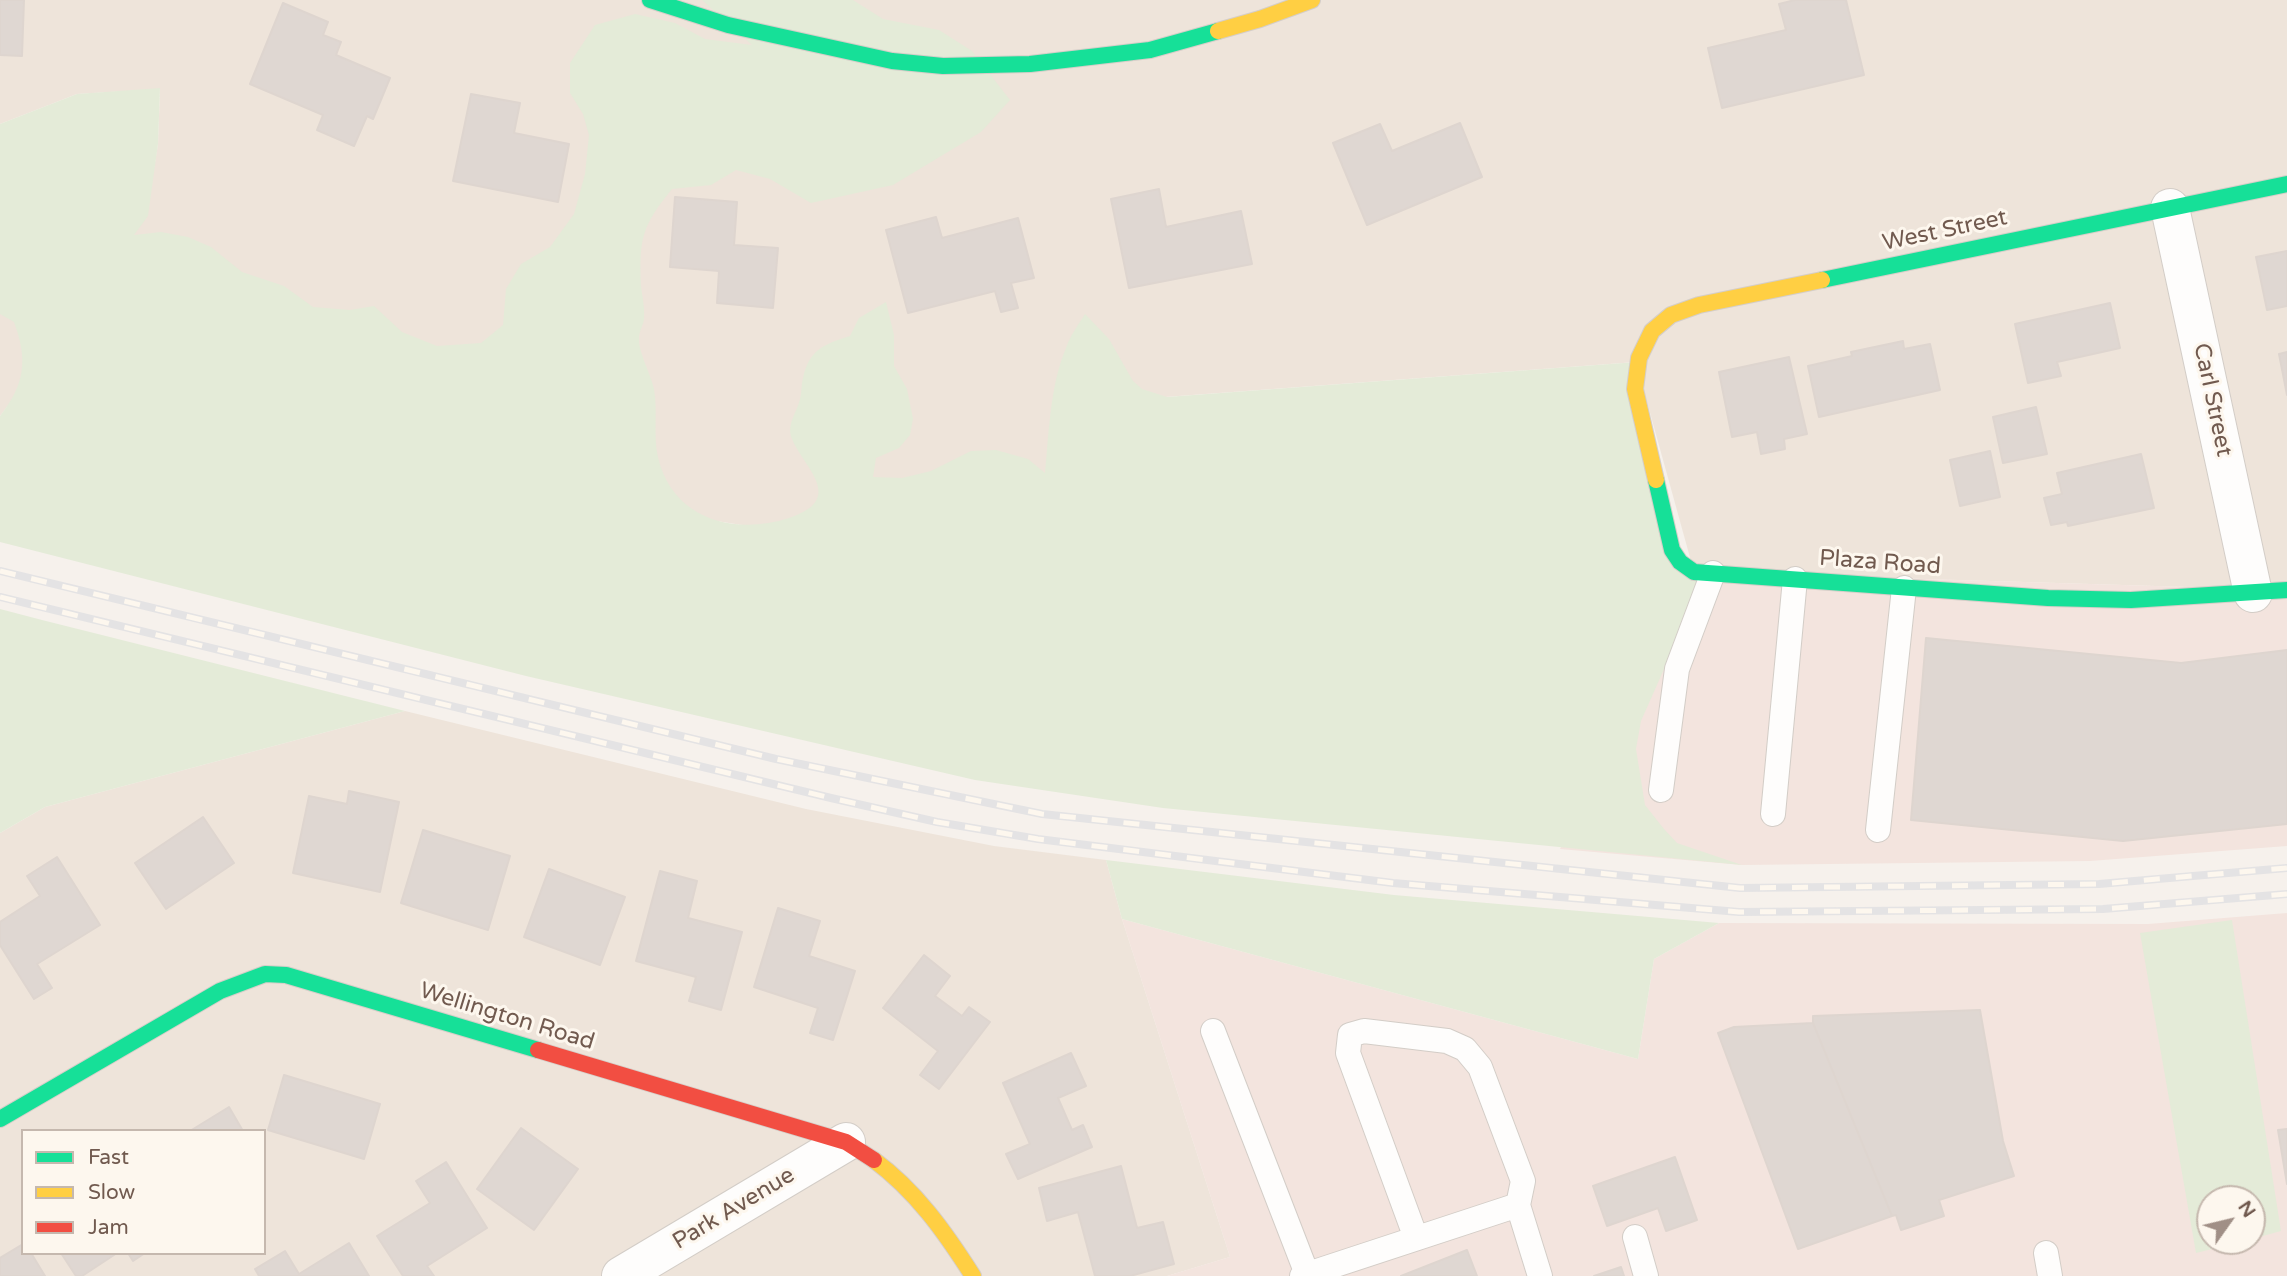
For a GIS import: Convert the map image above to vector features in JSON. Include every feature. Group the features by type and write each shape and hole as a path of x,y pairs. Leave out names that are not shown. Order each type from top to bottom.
{"street":[{"path":"650,0 728,25 892,61 943,66 1030,64 1150,50 1260,19 1312,0"},
{"name":"West Street","path":"1637,362 1647,338 1668,317 1699,305 2287,184"},
{"name":"Carl Street","path":"2170,208 2270,591"},
{"name":"Plaza Road","path":"1637,362 1635,389 1672,550 1680,562 1694,572 2048,598 2131,600 2270,591"},
{"name":"Wellington Road","path":"0,1119 220,991 265,974 286,975 846,1142 873,1157 925,1206 947,1234 973,1276"},
{"name":"Park Avenue","path":"621,1276 846,1142"}],"lane":[{"path":"1661,790 1677,669 1713,573"},
{"path":"1773,814 1795,579"},
{"path":"1878,830 1904,588"},
{"path":"1213,1031 1315,1274 1518,1205"},
{"path":"1416,1238 1348,1054 1350,1035 1364,1031 1447,1041 1465,1048 1480,1067 1523,1181 1518,1205 1540,1276"},
{"path":"1635,1237 1646,1276"}],"shaded area":[{"path":"0,0 2287,0 2287,590 1694,572 1636,362 1111,401 1109,538 748,526 641,509 41,333 13,399 0,416 0,268 152,180 158,144 160,89 77,94 0,124"},
{"path":"1694,572 2287,590 2287,846 2090,861 1742,865 1560,849"},
{"path":"405,711 806,809 994,846 1106,860 1122,919 1230,1257 1167,1276 0,1276 0,833 45,807"},
{"path":"2287,913 2287,1276 1167,1276 1230,1257 1122,919 1638,1059 1654,959 1719,923 2148,924"}],"green space":[{"path":"702,0 853,0 883,19 939,30 972,51 1010,100 981,132 893,185 811,203 770,179 736,170 711,185 672,189 654,213 644,233 641,286 644,320 639,344 654,389 658,457 665,478 691,508 708,518 747,525 789,518 816,502 819,492 817,482 790,434 806,368 819,350 850,336 859,318 886,302 894,335 894,366 907,389 913,419 910,435 899,448 876,458 873,477 902,478 931,471 971,451 996,450 1028,459 1045,473 1057,378 1068,344 1085,314 1109,339 1133,381 1142,389 1167,397 1637,362 1672,550 1704,579 1641,721 1636,749 1645,805 1677,843 1742,865 1163,808 975,780 526,676 0,542 0,416 15,393 22,371 22,360 14,322 0,314 0,124 77,94 160,88 158,144 148,216 134,235 161,232 188,237 211,247 242,272 284,286 313,307 350,310 374,306 402,332 437,346 481,343 503,325 506,289 521,264 550,247 574,214 585,174 589,135 583,114 570,93 570,63 595,25 635,14 675,23 705,39 752,45"},
{"path":"0,609 405,711 45,807 0,833"},
{"path":"1106,860 1394,895 1719,923 1654,959 1638,1059 1122,919"},
{"path":"2232,920 2281,1231 2266,1235 2266,1185 2196,1185 2196,1253 2140,933"}],"building":[{"path":"0,0 24,0 22,56 0,55"},
{"path":"1795,0 1846,0 1864,75 1722,108 1708,48 1786,30 1779,4"},
{"path":"283,3 328,22 323,35 341,42 336,55 390,78 373,119 367,116 354,146 317,130 323,115 250,84"},
{"path":"471,94 520,103 514,133 569,144 558,202 453,181"},
{"path":"1460,123 1482,177 1367,225 1333,143 1380,124 1392,151"},
{"path":"1159,189 1166,227 1241,211 1252,264 1129,288 1111,199"},
{"path":"675,197 737,202 734,245 778,248 773,308 717,303 719,271 670,267"},
{"path":"936,217 942,238 1018,218 1034,278 1011,283 1018,308 1001,312 995,291 908,313 886,230"},
{"path":"2287,251 2287,306 2267,310 2256,257"},
{"path":"2110,303 2120,348 2057,362 2061,376 2028,383 2015,324"},
{"path":"1903,341 1904,349 1930,344 1940,390 1819,417 1808,366 1852,356 1851,352"},
{"path":"2287,352 2287,395 2279,354"},
{"path":"1789,357 1807,434 1784,439 1785,449 1761,454 1757,432 1732,437 1719,372"},
{"path":"2036,407 2047,454 2003,463 1993,417"},
{"path":"1990,451 2000,497 1960,506 1950,460"},
{"path":"2141,454 2154,508 2068,526 2067,522 2051,525 2044,498 2062,494 2057,473"},
{"path":"1926,638 2181,663 2287,650 2287,824 2123,841 1911,820"},
{"path":"349,791 399,802 380,892 293,873 309,796 347,804"},
{"path":"203,817 234,863 166,909 135,863"},
{"path":"423,830 510,856 488,930 401,903"},
{"path":"57,857 100,925 37,964 52,988 34,999 0,945 0,922 40,896 27,876"},
{"path":"549,869 625,897 600,965 524,937"},
{"path":"660,871 697,881 688,918 742,932 721,1010 689,1001 696,977 636,961"},
{"path":"778,908 820,921 809,956 855,971 833,1040 810,1033 818,1008 754,987"},
{"path":"924,955 950,976 935,996 962,1016 969,1007 990,1022 939,1089 920,1075 938,1051 883,1008"},
{"path":"1980,1010 2003,1141 2014,1176 1939,1200 1944,1216 1901,1230 1896,1215 1892,1216 1813,1023 1813,1016"},
{"path":"1813,1023 1892,1216 1798,1249 1718,1033 1734,1027"},
{"path":"1071,1053 1086,1086 1058,1098 1072,1130 1083,1125 1092,1147 1018,1179 1006,1154 1030,1144 1003,1083"},
{"path":"284,1075 380,1104 364,1159 268,1130"},
{"path":"229,1107 242,1129 193,1129"},
{"path":"521,1128 578,1169 534,1230 477,1189"},
{"path":"2287,1129 2287,1184 2278,1130"},
{"path":"1675,1157 1697,1220 1666,1231 1658,1208 1607,1226 1593,1186"},
{"path":"446,1162 487,1228 427,1266 434,1276 403,1276 377,1236 430,1203 416,1181"},
{"path":"1121,1166 1137,1228 1163,1222 1174,1264 1130,1276 1095,1276 1078,1212 1047,1221 1039,1188"},
{"path":"349,1243 369,1276 259,1276 255,1269 285,1251 299,1274"},
{"path":"21,1245 21,1255 32,1255 45,1276 0,1276 0,1258"},
{"path":"1467,1250 1477,1276 1401,1276"},
{"path":"62,1255 114,1255 82,1276 76,1276"},
{"path":"129,1255 142,1255 133,1261"},
{"path":"1621,1267 1624,1276 1594,1276"}],"railway":[{"path":"0,571 776,759 1042,814 1740,888 2099,884 2287,868"},
{"path":"0,597 831,798 937,822 1038,839 1393,883 1739,912 2103,909 2287,894"}],"traffic: fast":[{"path":"650,0 728,25 892,61 943,66 1030,64 1150,50 1218,31"},
{"path":"1822,280 2287,184"},
{"path":"1656,480 1672,550 1680,562 1694,572 2048,598 2131,600 2287,590"},
{"path":"0,1119 220,991 265,974 286,975 538,1050"}],"traffic: slow":[{"path":"1218,31 1312,0"},
{"path":"1656,480 1635,389 1639,358 1652,331 1671,315 1699,305 1822,280"},
{"path":"874,1160 903,1185 929,1213 973,1276"}],"traffic: jam":[{"path":"538,1050 846,1142 874,1160"}]}
